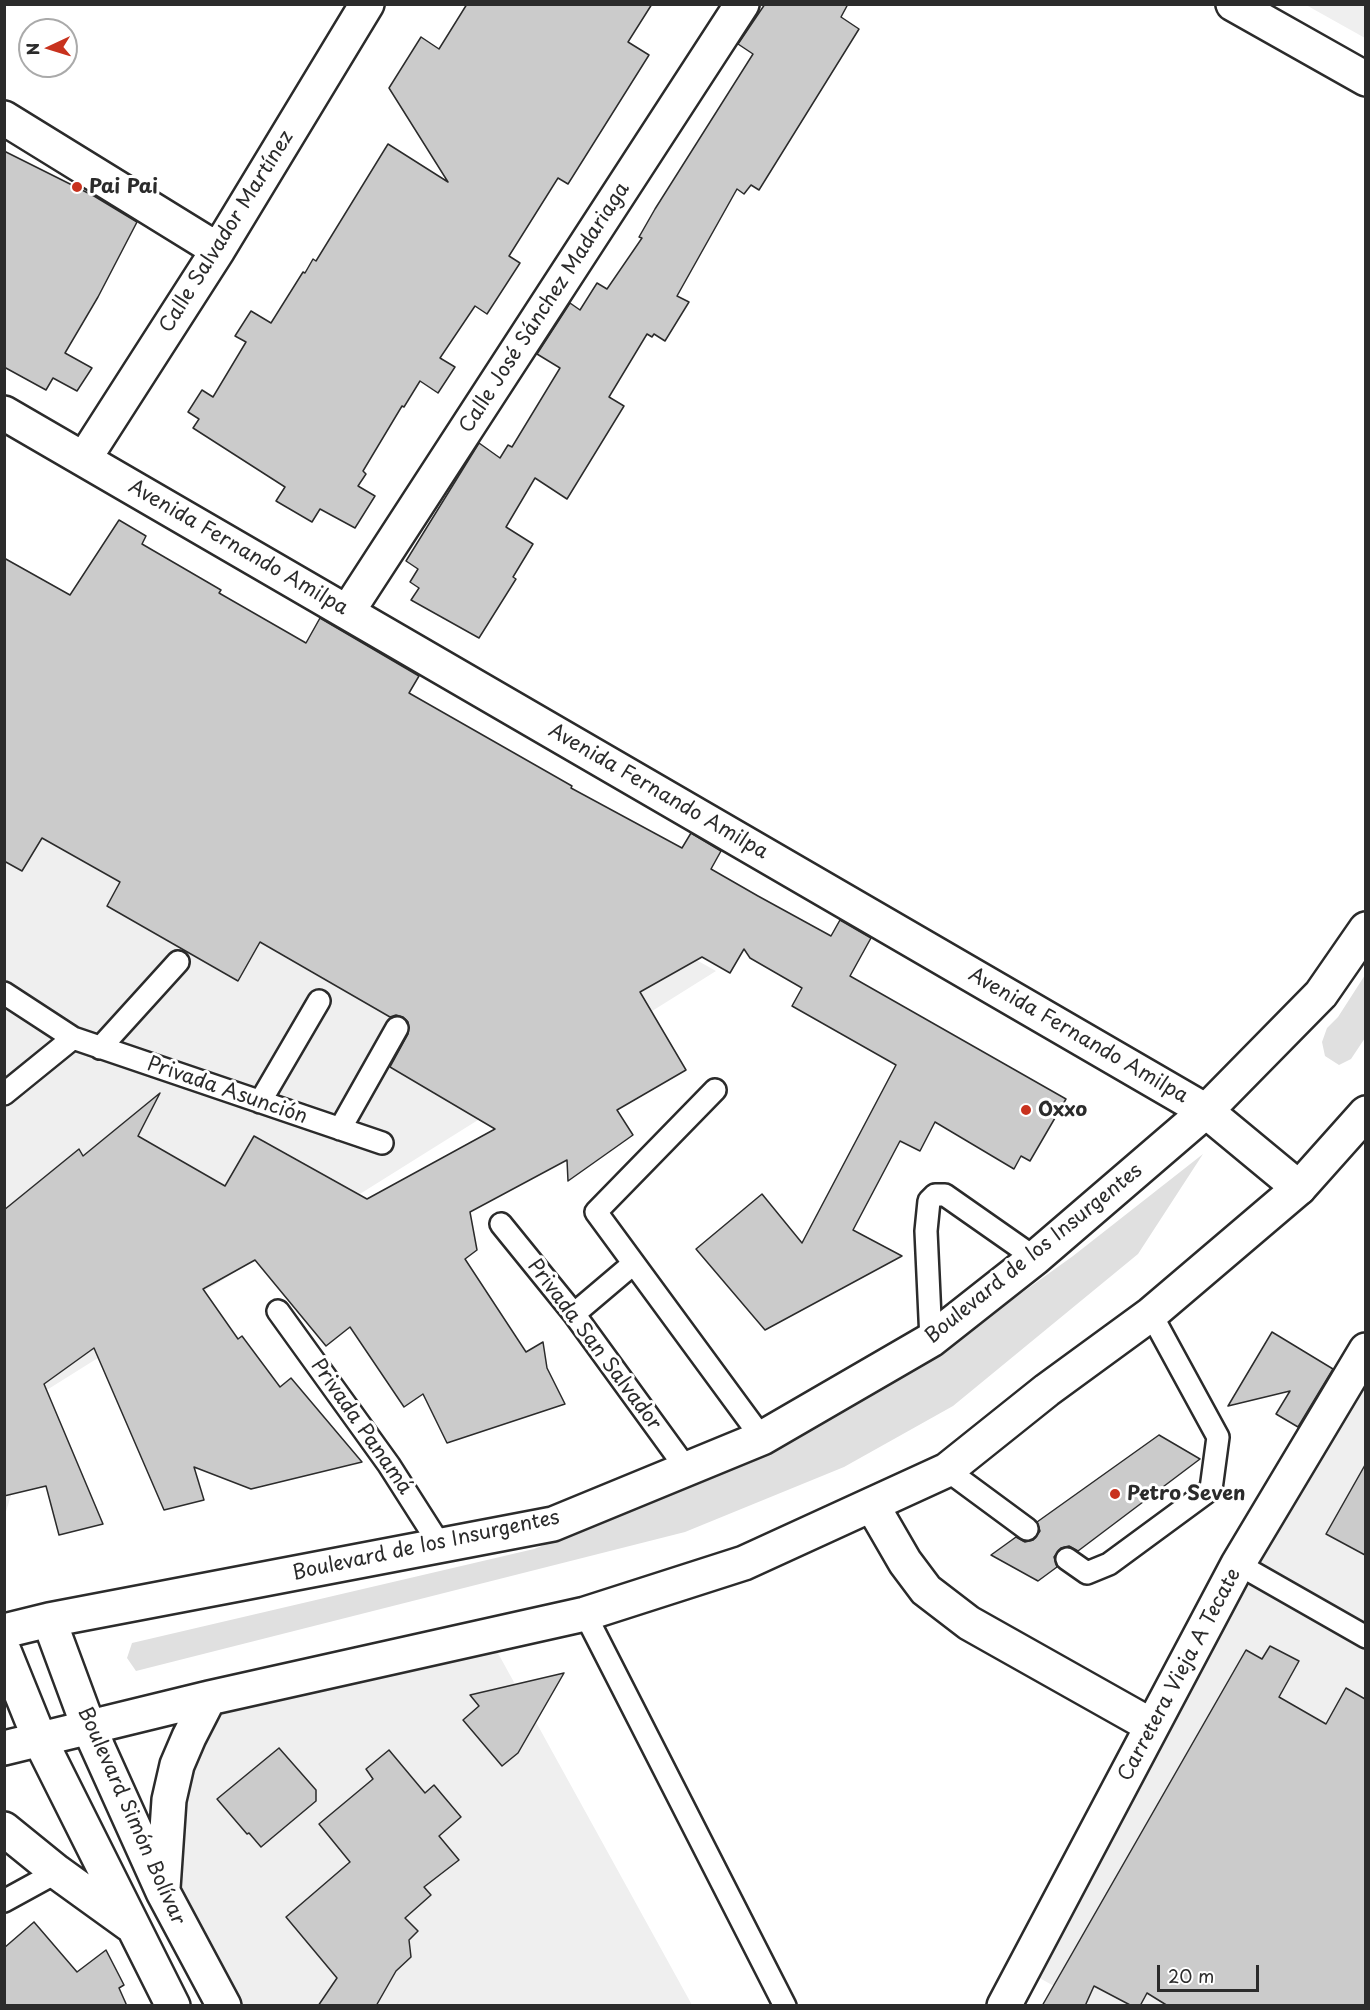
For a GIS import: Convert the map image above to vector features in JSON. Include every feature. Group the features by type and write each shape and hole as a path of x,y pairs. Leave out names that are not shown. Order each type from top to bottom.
{"main road":[{"name":"Calle José Sánchez Madariaga","path":"348,611 742,4"},
{"path":"1233,4 1365,79"},
{"name":"Calle Salvador Martínez","path":"84,459 218,250 356,8"},
{"path":"4,118 218,250"},
{"name":"Avenida Fernando Amilpa","path":"4,413 1206,1111 1299,1188"},
{"name":"Boulevard de los Insurgentes","path":"4,1631 49,1620 553,1524 762,1438 931,1340 1035,1258 1206,1111 1321,994 1365,929"},
{"path":"4,1748 209,1698 585,1614 744,1563 872,1505 947,1470 1047,1390 1151,1314 1299,1188 1365,1113"},
{"name":"Carretera Vieja A Tecate","path":"1004,2006 1238,1564 1365,1350"},
{"path":"872,1505 905,1562 926,1590 969,1623 1152,1726"},
{"name":"Boulevard Simón Bolívar","path":"49,1620 89,1728 163,1892 224,2006"},
{"path":"4,1651 40,1740 172,2006"},
{"path":"163,1892 171,1788 177,1765 209,1698"},
{"path":"4,1829 57,1872 133,1927"}],"lane":[{"path":"99,1048 178,962"},
{"name":"Privada Asunción","path":"4,993 73,1038 382,1143"},
{"path":"260,1101 319,1001"},
{"path":"340,1129 397,1028"},
{"path":"4,1094 73,1038"},
{"path":"715,1090 596,1212 762,1438"},
{"path":"931,1340 926,1231 929,1201 935,1195 945,1195 1035,1258"},
{"name":"Privada San Salvador","path":"501,1224 574,1314 686,1468"},
{"path":"574,1314 633,1264"},
{"name":"Privada Panamá","path":"279,1311 389,1465 440,1545"},
{"path":"1068,1559 1087,1573 1109,1564 1211,1489 1218,1437 1151,1314"},
{"path":"947,1470 1027,1529"},
{"path":"1238,1564 1365,1637"},
{"path":"585,1614 785,2006"},
{"path":"4,1901 57,1872"}],"shaded area":[{"path":"1306,5 1365,5 1365,38"},
{"path":"5,573 716,971 42,1393 5,1515"},
{"path":"1365,975 1365,1038 1351,1059 1339,1065 1325,1056 1322,1042 1327,1028 1338,1017"},
{"path":"1203,1154 1138,1254 953,1406 844,1467 685,1532 136,1671 127,1658 132,1643 534,1549 703,1482 973,1328 1073,1256"},
{"path":"1365,1376 1365,2005 1088,2005 1018,1966"},
{"path":"494,1646 692,2005 241,2005 177,1885 177,1800 193,1737 231,1698"}],"building":[{"path":"467,4 652,4 628,42 649,55 568,184 558,178 509,256 520,263 487,314 475,306 440,358 455,367 438,393 420,381 404,407 402,406 363,471 366,474 358,486 375,496 355,528 320,509 312,522 276,501 285,487 193,428 199,419 188,412 202,390 213,397 246,342 235,336 251,311 271,323 303,272 305,273 313,259 316,261 388,144 448,182 389,88 421,37 439,49"},
{"path":"765,4 848,4 841,17 859,29 759,190 751,185 744,194 737,189 677,296 689,302 665,341 654,334 652,337 647,334 609,397 624,406 567,499 535,478 506,527 533,544 513,577 516,579 479,638 411,600 419,588 410,582 418,569 406,561 479,443 500,458 508,445 512,447 560,368 537,354 570,303 580,310 597,283 607,289 642,238 639,237 655,209 753,54 738,44"},
{"path":"4,151 94,196 137,222 98,297 65,353 92,368 77,391 53,378 46,390 4,367"},
{"path":"119,520 146,536 142,544 221,590 219,593 306,643 320,618 419,676 409,693 572,786 571,788 682,848 691,833 721,851 711,869 758,896 831,936 840,920 871,938 850,976 1066,1099 1030,1161 1021,1156 1014,1169 935,1122 920,1151 900,1141 853,1230 902,1256 765,1330 696,1249 762,1194 802,1243 896,1065 792,1006 802,988 750,958 744,949 730,973 702,957 640,992 686,1070 617,1110 633,1135 568,1181 567,1160 470,1212 477,1250 465,1259 526,1352 543,1342 547,1368 565,1404 447,1443 423,1394 404,1407 350,1327 326,1346 255,1260 203,1289 238,1339 242,1336 280,1387 291,1378 362,1462 251,1489 194,1467 204,1500 164,1510 94,1348 44,1384 103,1524 59,1535 46,1486 4,1496 4,1210 79,1149 83,1156 160,1093 138,1136 225,1186 254,1136 367,1199 495,1129 390,1067 408,1034 408,1022 403,1017 396,1015 390,1017 260,942 238,981 107,906 120,882 42,838 22,871 4,861 4,558 70,595"},
{"path":"1272,1332 1333,1369 1298,1427 1276,1414 1290,1391 1228,1406"},
{"name":"Petro Seven","path":"1159,1435 1200,1459 1078,1551 1069,1546 1061,1548 1054,1557 1057,1567 1038,1581 991,1555 1016,1537 1025,1542 1033,1540 1040,1531 1037,1522"},
{"path":"1365,1465 1365,1555 1326,1534"},
{"path":"1270,1646 1299,1661 1279,1697 1326,1724 1346,1688 1365,1699 1365,2006 1168,2006 1147,1993 1140,2006 1132,2006 1094,1986 1085,2006 1042,2006 1246,1650 1262,1659"},
{"path":"564,1673 518,1753 502,1766 463,1720 479,1706 470,1695"},
{"path":"279,1748 316,1790 316,1801 261,1847 217,1799"},
{"path":"389,1750 425,1793 434,1785 461,1817 439,1836 459,1860 424,1887 431,1895 405,1918 418,1931 409,1940 411,1957 396,1971 376,2006 318,2006 337,1978 286,1917 350,1862 319,1824 373,1779 366,1769"},
{"path":"34,1922 77,1972 106,1950 124,1985 119,1988 127,2006 4,2006 4,1948"}],"place":[{"name":"Pai Pai","path":"77,187"},
{"name":"Oxxo","path":"1026,1110"},
{"name":"Petro Seven","path":"1115,1494"}]}
